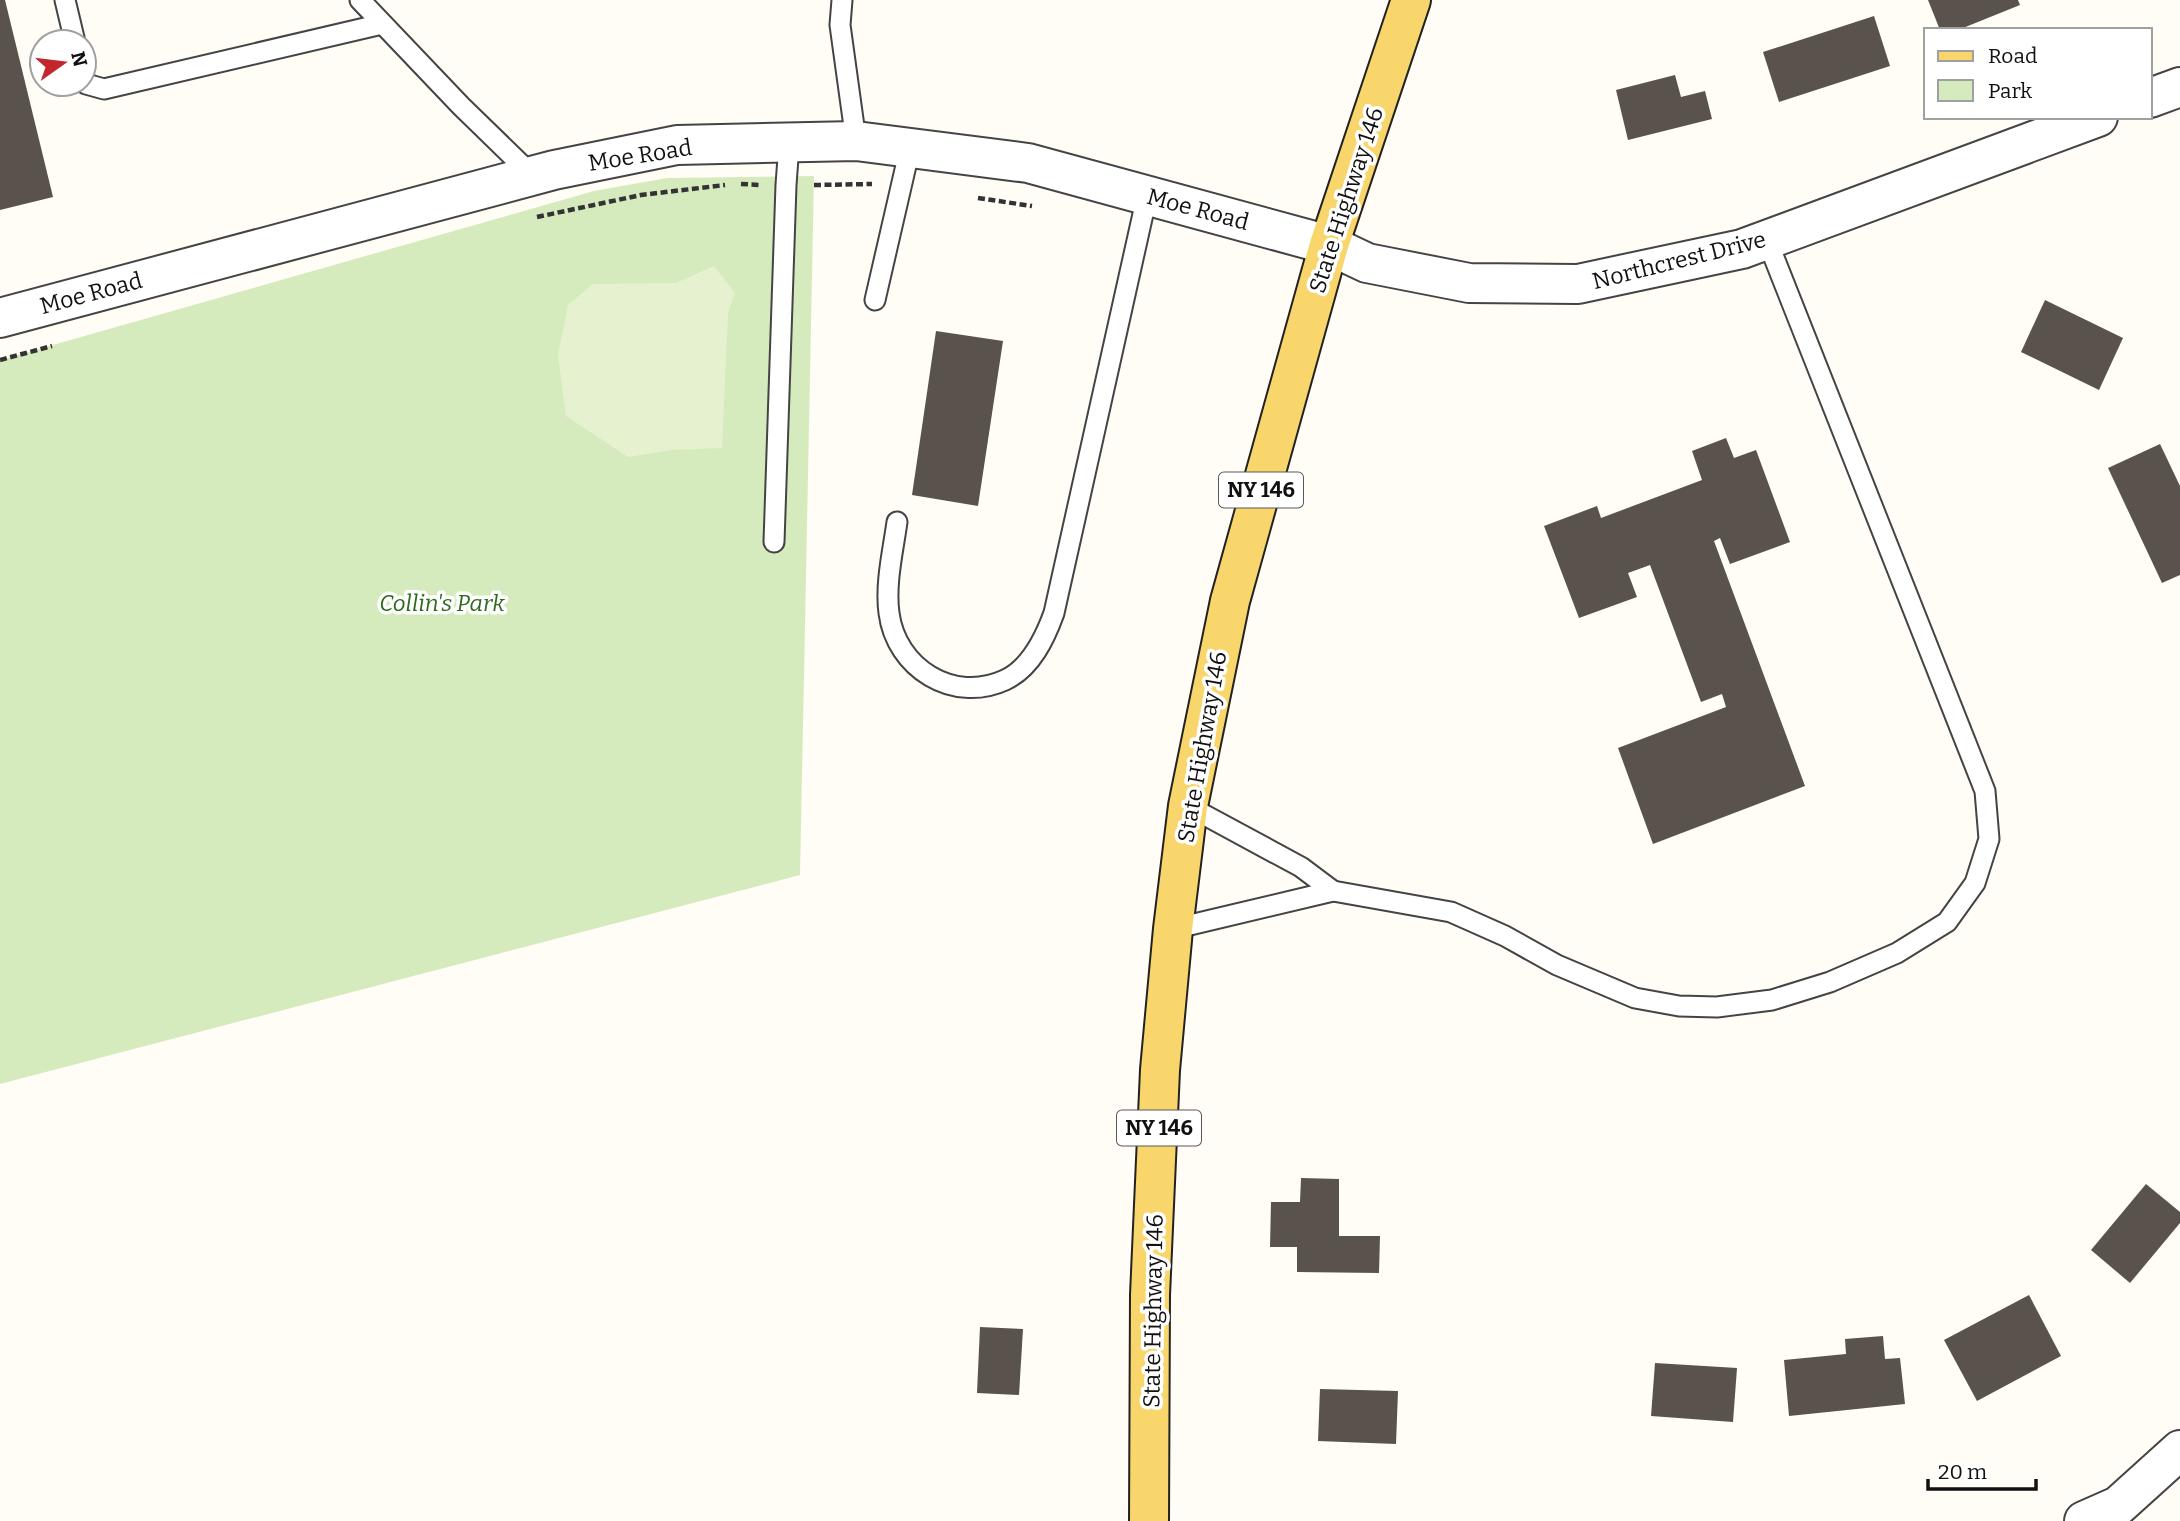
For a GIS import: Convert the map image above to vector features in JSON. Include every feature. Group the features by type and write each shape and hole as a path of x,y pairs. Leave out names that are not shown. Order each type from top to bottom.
{"main road":[{"name":"State Highway 146","path":"1149,1521 1151,1289 1160,1070 1188,806 1230,601 1329,245 1411,0"}],"street":[{"path":"2152,97 2180,87"},
{"name":"Northcrest Drive","path":"1329,245 1367,263 1469,283 1578,284 1742,249 2093,119"},
{"name":"Moe Road","path":"0,317 533,176 677,145 856,141 1028,163 1329,245"},
{"path":"2084,1521 2118,1506 2180,1450"}],"lane":[{"path":"65,0 72,28"},
{"path":"360,0 461,106 533,176"},
{"path":"842,0 841,25 856,141"},
{"path":"98,87 104,89 382,24"},
{"path":"774,542 789,144"},
{"path":"876,300 910,148"},
{"path":"897,522 890,566 889,613 898,642 918,669 945,685 972,688 1005,680 1026,665 1046,637 1054,613 1147,196"},
{"path":"1173,929 1334,891 1451,912 1505,936 1558,965 1635,998 1679,1006 1717,1007 1772,1000 1830,982 1897,953 1947,922 1975,883 1989,839 1985,790 1767,240"},
{"path":"1188,806 1301,867 1334,891"}],"path":[{"path":"535,217 641,195 727,184"},
{"path":"739,184 870,184 901,187"},
{"path":"966,196 1034,206"},
{"path":"0,360 53,346"}],"green space":[{"name":"Collin's Park","path":"814,176 800,875 0,1084 0,360 594,191 667,178"},
{"path":"714,266 735,293 728,313 722,448 671,450 628,457 566,416 558,355 568,305 593,284 676,283"}],"building":[{"path":"0,0 5,0 53,197 0,210"},
{"path":"1928,0 2018,0 2020,5 1963,28 1939,28"},
{"path":"1874,16 1890,66 1779,102 1763,52"},
{"path":"1675,75 1681,97 1705,91 1712,119 1628,140 1616,90"},
{"path":"2045,300 2123,338 2099,390 2021,352"},
{"path":"936,331 1003,341 978,506 912,495"},
{"path":"1726,438 1734,458 1756,450 1790,542 1730,564 1720,538 1714,541 1805,786 1653,844 1618,748 1726,707 1722,694 1701,702 1650,565 1628,573 1637,597 1579,618 1544,526 1597,506 1601,518 1702,480 1692,451"},
{"path":"2160,444 2180,486 2180,575 2162,583 2108,468"},
{"path":"1301,1178 1339,1179 1339,1236 1380,1236 1379,1273 1297,1272 1297,1247 1270,1247 1271,1202 1300,1202"},
{"path":"2146,1184 2180,1212 2180,1223 2130,1283 2091,1250"},
{"path":"2029,1295 2061,1356 1977,1401 1944,1340"},
{"path":"980,1327 1023,1329 1019,1395 977,1393"},
{"path":"1883,1336 1885,1359 1900,1358 1905,1404 1789,1416 1784,1360 1846,1354 1845,1339"},
{"path":"1655,1363 1737,1368 1733,1422 1651,1416"},
{"path":"1320,1389 1398,1391 1396,1444 1318,1441"}]}
